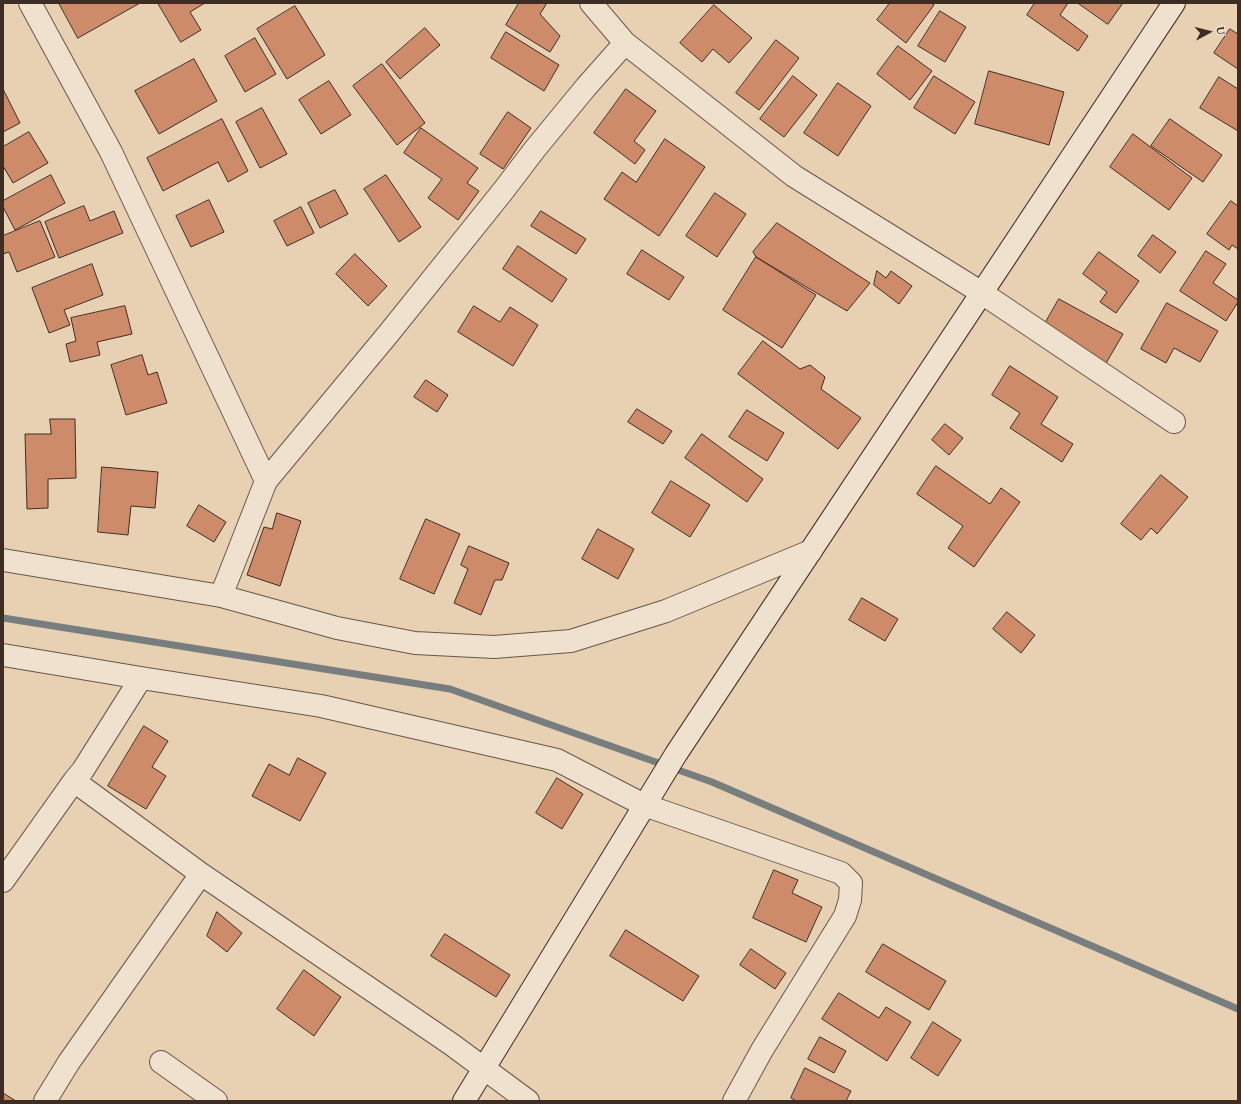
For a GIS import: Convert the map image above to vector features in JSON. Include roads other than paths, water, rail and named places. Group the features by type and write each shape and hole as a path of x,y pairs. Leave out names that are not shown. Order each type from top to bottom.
{"street":[{"path":"30,3 111,152 266,481"},
{"path":"591,3 625,43 794,176 982,293 1174,422"},
{"path":"464,1101 676,754 1174,3"},
{"path":"220,596 266,481 389,333 535,149 586,87 625,43"},
{"path":"3,560 220,596 337,628 415,642 494,647 571,641 666,610 811,551"},
{"path":"3,655 321,706 557,760 841,872 850,883 850,900 845,916 762,1050 734,1101"},
{"path":"3,881 83,770 142,678"},
{"path":"74,781 201,874 484,1068 528,1101"},
{"path":"45,1101 69,1062 201,874"},
{"path":"161,1062 216,1101"}],"waterway":[{"path":"3,618 450,689 712,782 1238,1009"}]}
